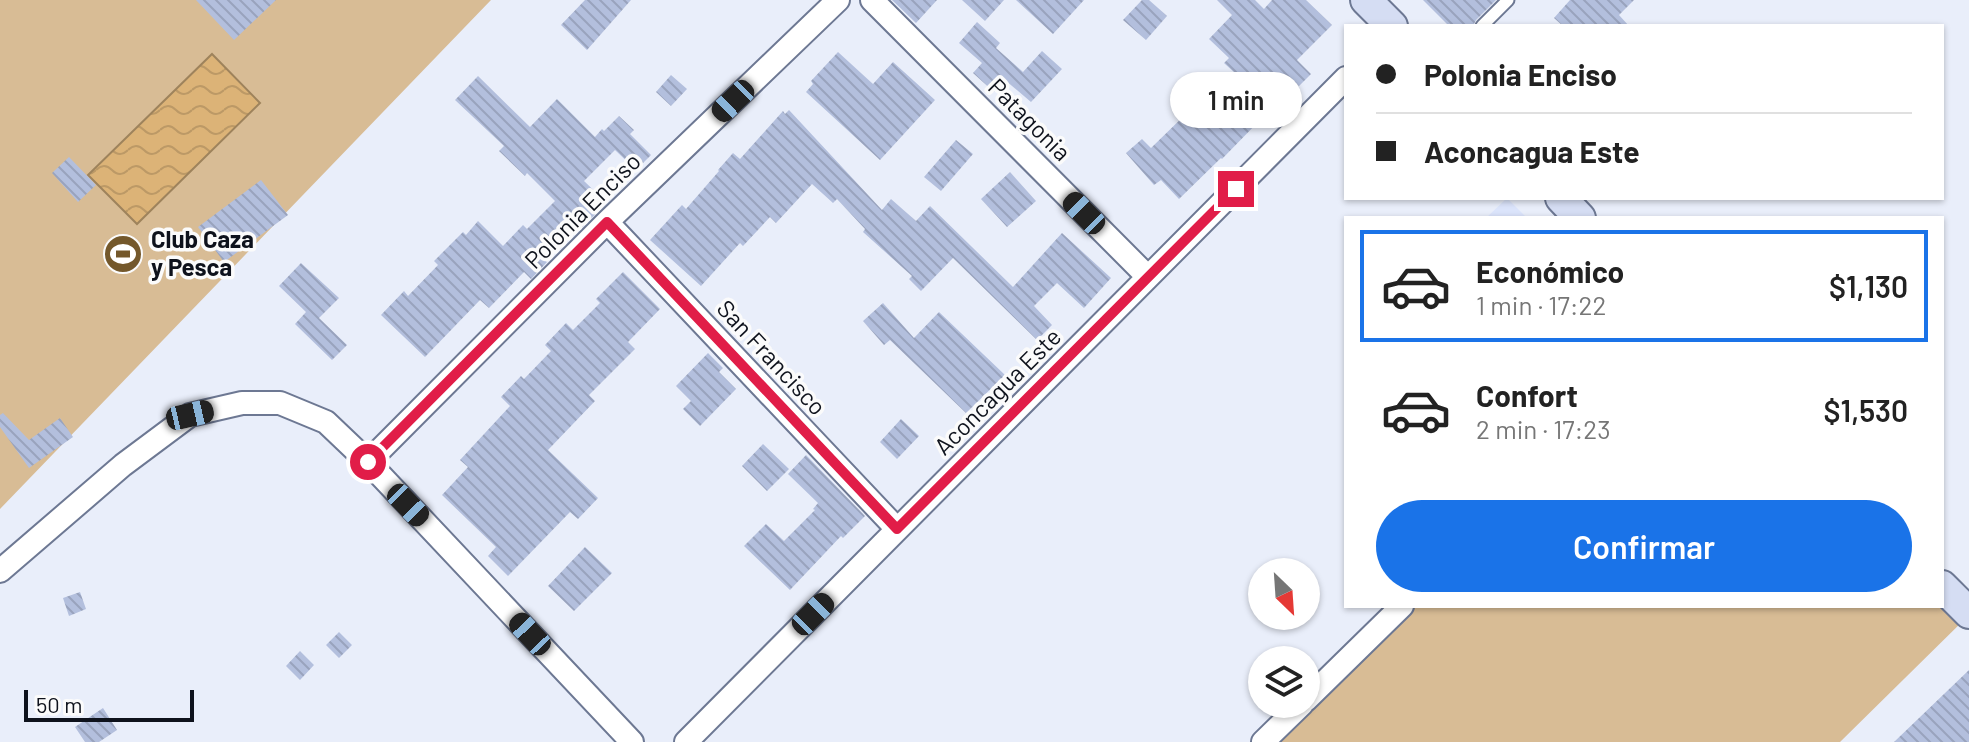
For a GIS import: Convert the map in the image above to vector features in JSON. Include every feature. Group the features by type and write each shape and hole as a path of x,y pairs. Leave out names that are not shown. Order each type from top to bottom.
{"main road":[{"path":"1366,0 1390,24"},
{"path":"1563,200 1578,216"},
{"path":"1944,588 1969,613"}],"street":[{"name":"Polonia Enciso","path":"368,462 607,222 838,0"},
{"name":"Patagonia","path":"872,0 1148,277"},
{"name":"Aconcagua Este","path":"686,742 1344,80"},
{"name":"San Francisco","path":"607,222 897,529"},
{"path":"3,563 190,415 242,403 280,403 326,422 368,462 632,742"},
{"path":"1320,686 1400,608"},
{"path":"1263,742 1288,718"}],"lane":[{"path":"1484,24 1508,0"}],"shaded area":[{"name":"Club Caza y Pesca","path":"0,0 491,0 0,509"},
{"path":"1505,200 1509,200 1525,216 1488,216"},
{"path":"1944,607 1969,615 1840,742 1263,742 1288,718 1320,718 1320,686 1400,608"}],"water":[{"path":"212,54 260,103 137,224 88,175"}],"building":[{"path":"196,0 276,0 234,40"},
{"path":"585,0 631,0 587,50 561,25"},
{"path":"892,0 937,0 916,23"},
{"path":"962,0 1004,0 985,21"},
{"path":"1016,0 1084,0 1053,34"},
{"path":"1142,0 1149,0 1167,16 1146,40 1123,20"},
{"path":"1217,0 1255,0 1264,9 1272,0 1306,0 1332,25 1297,60 1311,74 1299,86 1296,83 1179,199 1161,180 1154,185 1126,153 1142,139 1151,148 1189,111 1175,96 1189,84 1206,103 1236,74 1224,63 1229,58 1209,39 1232,15"},
{"path":"1423,0 1496,0 1474,24 1447,24"},
{"path":"1570,0 1634,0 1619,15 1627,24 1561,24 1554,18"},
{"path":"977,22 1000,43 996,48 1023,72 1042,51 1062,69 1031,102 1005,80 994,92 973,73 982,63 959,43"},
{"path":"838,52 873,84 893,62 935,100 880,160 806,92 813,84 811,81"},
{"path":"671,75 687,89 671,106 656,92"},
{"path":"478,76 530,127 557,99 595,137 619,116 634,130 630,134 651,155 636,170 615,150 584,181 607,203 582,227 574,220 540,256 547,262 531,279 524,272 489,308 480,300 425,357 381,315 404,291 408,296 438,265 434,261 478,221 503,246 523,225 527,229 555,201 499,151 504,146 455,100"},
{"path":"789,110 882,210 891,199 916,221 930,206 1013,287 1062,233 1111,278 1084,308 1057,283 1034,306 1052,325 1037,340 953,258 921,291 909,279 912,276 863,232 865,229 837,199 833,203 812,184 776,223 770,217 743,246 740,243 701,286 650,240 682,205 686,209 733,153 740,159 783,111 785,114"},
{"path":"956,140 973,154 941,191 924,177"},
{"path":"69,157 96,185 78,202 52,173"},
{"path":"1010,172 1036,201 1007,227 981,199"},
{"path":"261,180 288,215 224,262 198,227"},
{"path":"301,263 339,298 319,318 347,345 332,360 295,324 306,312 279,286"},
{"path":"623,272 660,309 628,342 635,349 589,395 595,401 548,450 598,498 578,519 570,512 508,576 488,556 496,547 442,495 468,467 460,460 510,406 501,397 551,351 545,345 566,323 573,330 600,303 596,299"},
{"path":"883,303 914,338 939,312 1005,375 966,413 890,340 884,345 863,321"},
{"path":"708,353 723,368 719,372 736,389 700,426 683,409 691,401 676,386"},
{"path":"3,413 29,440 60,418 73,437 29,468 0,427 0,415"},
{"path":"901,419 919,436 897,459 880,442"},
{"path":"763,444 789,469 767,491 742,466"},
{"path":"806,455 865,516 843,538 841,536 790,590 744,546 766,524 784,541 815,510 818,503 788,474"},
{"path":"585,547 612,573 574,611 548,586"},
{"path":"80,592 86,609 69,616 63,598"},
{"path":"339,632 352,645 339,658 326,645"},
{"path":"300,651 314,665 300,680 286,666"},
{"path":"1969,670 1969,742 1894,742"},
{"path":"103,708 117,730 99,742 85,742 75,727"}],"place":[{"name":"Club Caza y Pesca","path":"123,254"}],"route":[{"path":"368,462 607,222 897,529 1236,189"}]}
